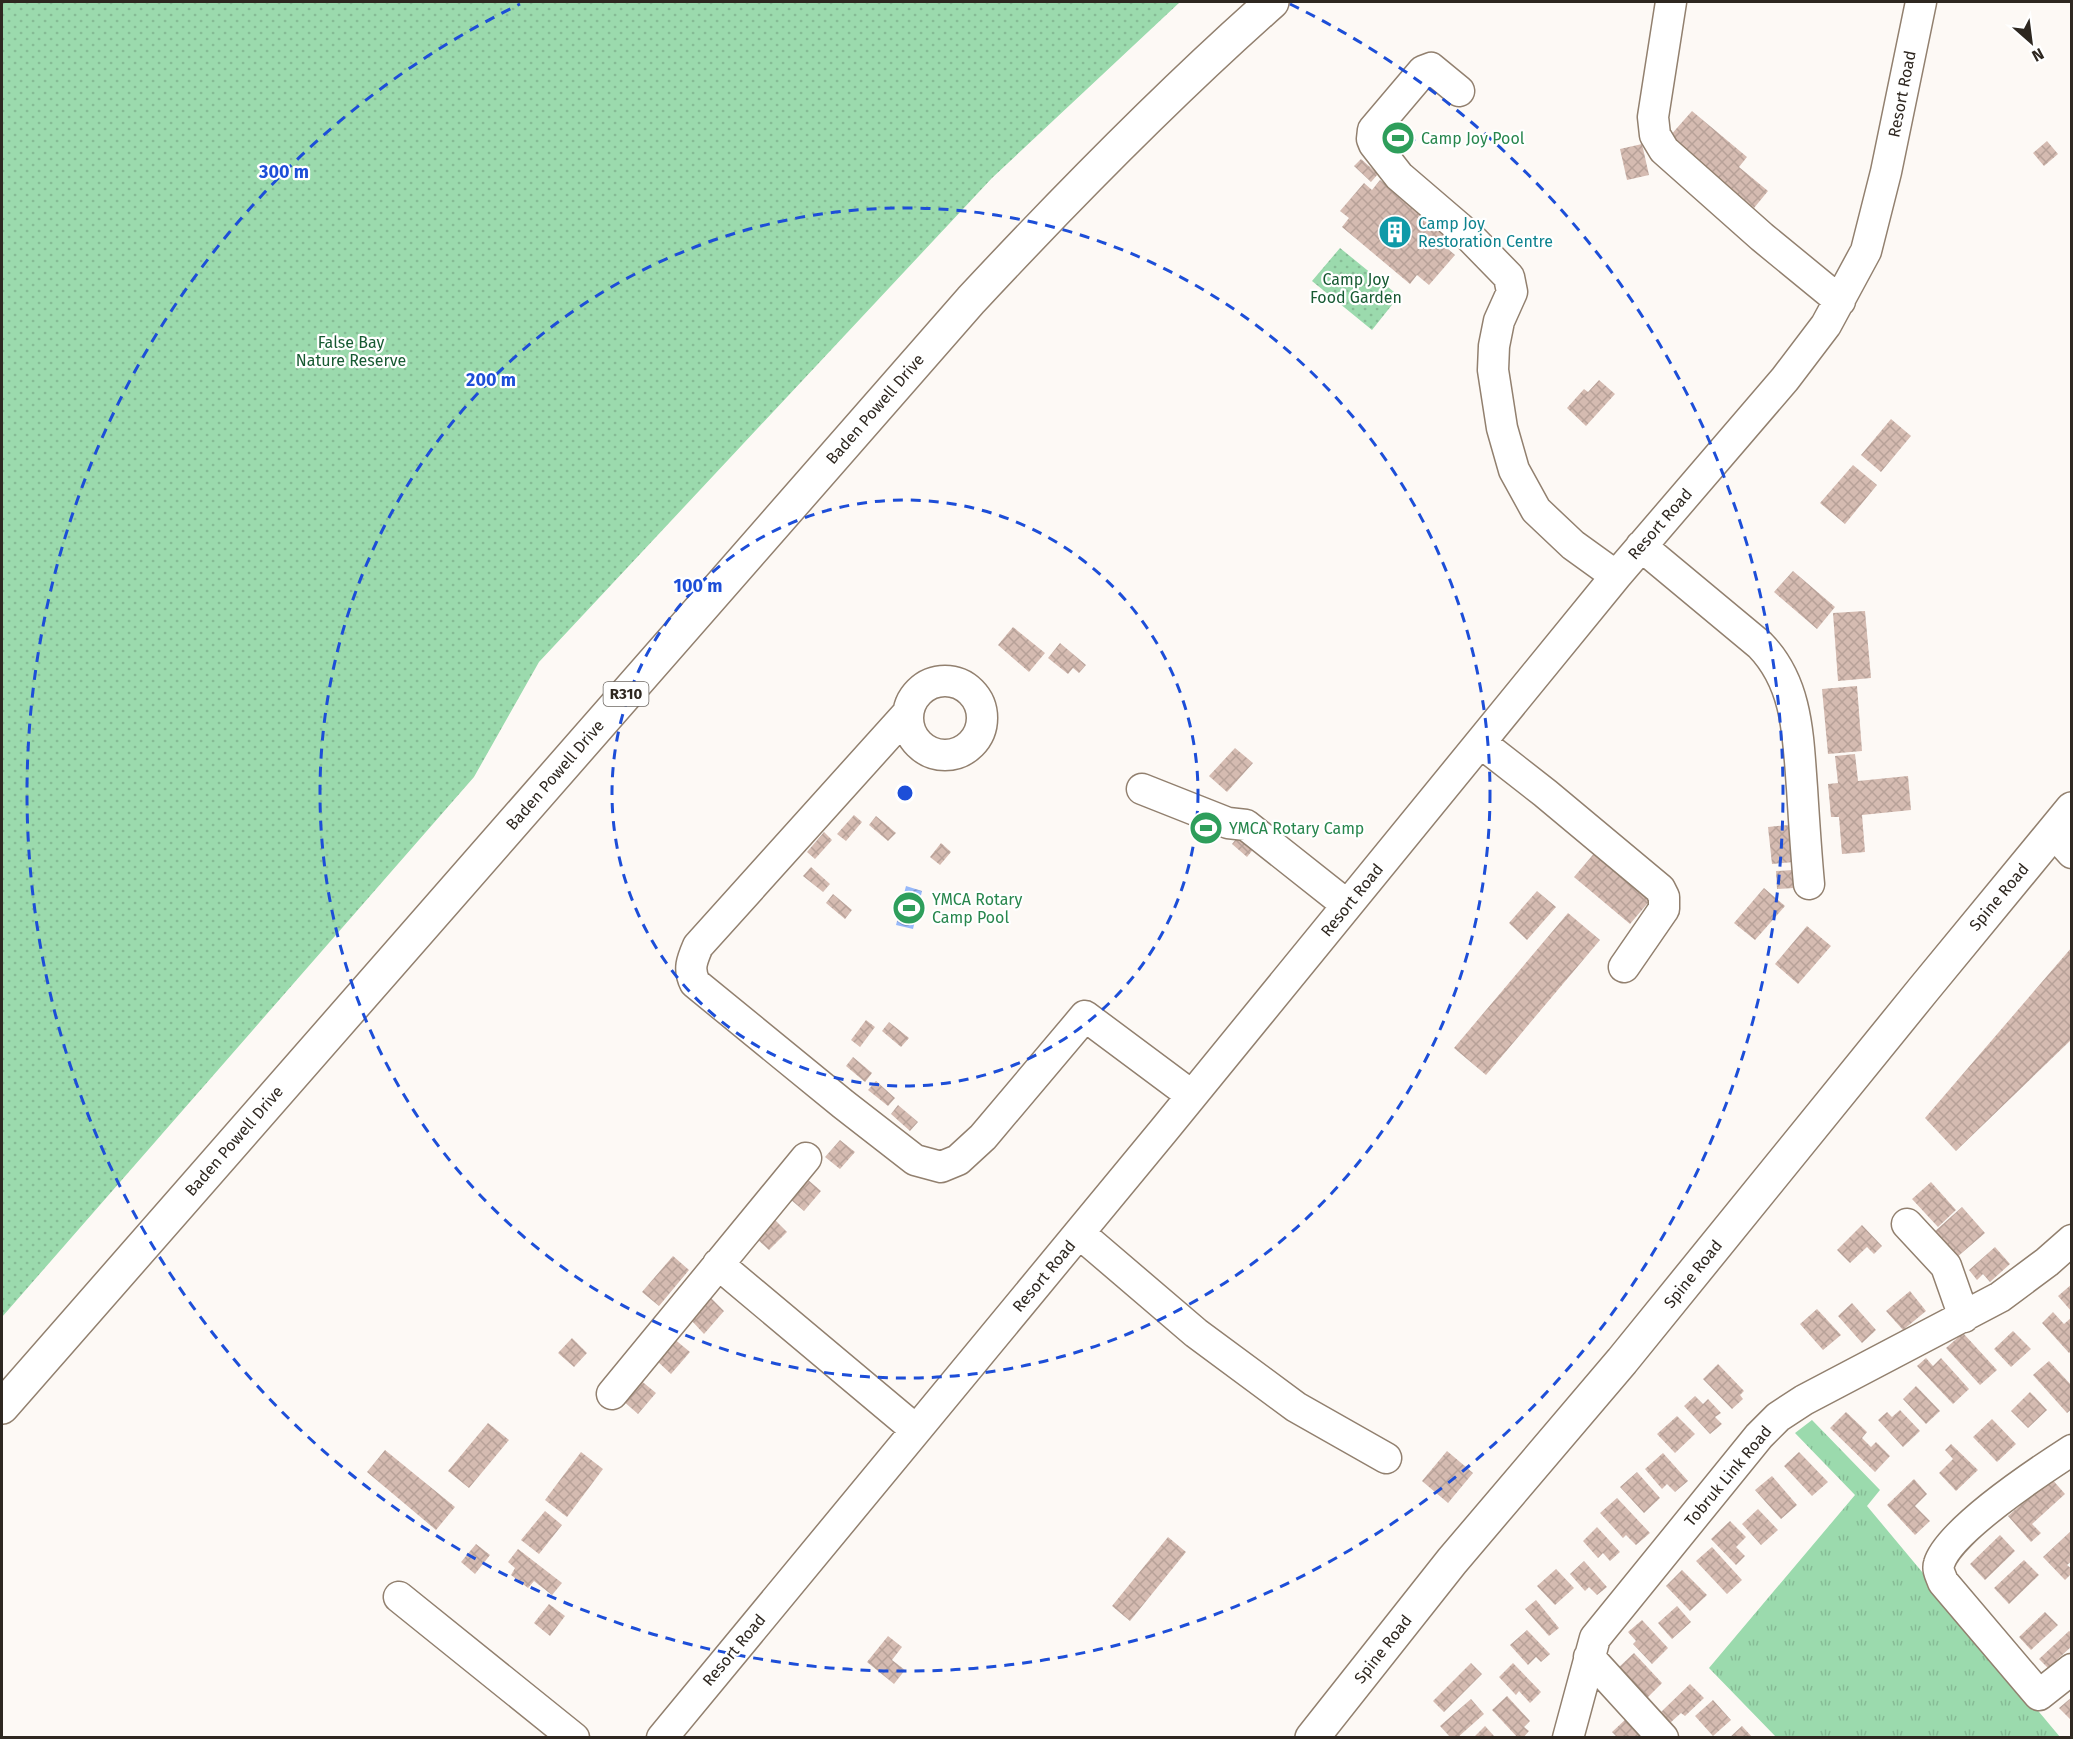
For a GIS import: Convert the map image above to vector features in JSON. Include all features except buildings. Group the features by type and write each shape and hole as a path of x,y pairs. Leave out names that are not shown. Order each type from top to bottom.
{"main road":[{"name":"Baden Powell Drive","path":"2,1407 971,300 1117,147 1194,72 1272,2"},
{"name":"Spine Road","path":"1326,1732 1452,1561 1622,1361 1923,990 2065,832"}],"street":[{"path":"1671,2 1654,107 1655,135 1664,150 1762,237 1840,301"},
{"name":"Resort Road","path":"662,1737 1079,1233 1616,576 1785,379 1826,325 1866,251 1887,172 1921,2"},
{"path":"1459,91 1431,68 1423,71 1373,130 1372,139 1399,176 1469,236 1509,277 1512,292 1499,321 1492,370 1502,428 1514,470 1536,510 1573,545 1616,576"},
{"path":"1641,546 1760,645 1774,660 1784,679 1797,721 1809,884"},
{"path":"907,714 756,893 698,946 690,965 695,983 915,1160 941,1167 950,1165 963,1156 983,1137 1085,1016 1191,1095"},
{"path":"1481,743 1660,889 1664,897 1664,909 1624,967"},
{"path":"1142,789 1227,823 1246,825 1347,905"},
{"path":"612,1394 806,1158"},
{"path":"1907,1224 1946,1266 1964,1317"},
{"path":"1079,1233 1196,1333 1296,1407 1386,1458"},
{"name":"Tobruk Link Road","path":"1568,1737 1596,1638 1759,1436 1778,1417 1804,1400 1964,1317 2018,1284 2048,1262 2072,1240"},
{"path":"718,1264 916,1430"},
{"path":"2072,1450 1993,1505 1950,1545 1941,1557 1938,1568 1943,1582 2039,1695 2072,1669"},
{"path":"399,1597 574,1737"},
{"path":"1589,1657 1663,1737"}],"green space":[{"name":"False Bay Nature Reserve","path":"2,2 1180,2 992,178 539,662 474,777 2,1317"},
{"name":"Camp Joy Food Garden","path":"1340,248 1399,296 1372,330 1312,281"},
{"path":"1812,1420 1880,1490 1867,1506 2060,1737 1776,1737 1709,1668 1855,1495 1795,1433"}],"water":[{"name":"Camp Joy Pool","path":"1393,121 1416,140 1404,154 1381,136"},
{"name":"YMCA Rotary Camp Pool","path":"906,886 922,891 913,929 896,925"}],"place":[{"name":"Camp Joy Pool","path":"1398,138"},
{"name":"Camp Joy Restoration Centre","path":"1395,232"},
{"name":"YMCA Rotary Camp","path":"1206,828"},
{"name":"YMCA Rotary Camp Pool","path":"909,908"}]}
